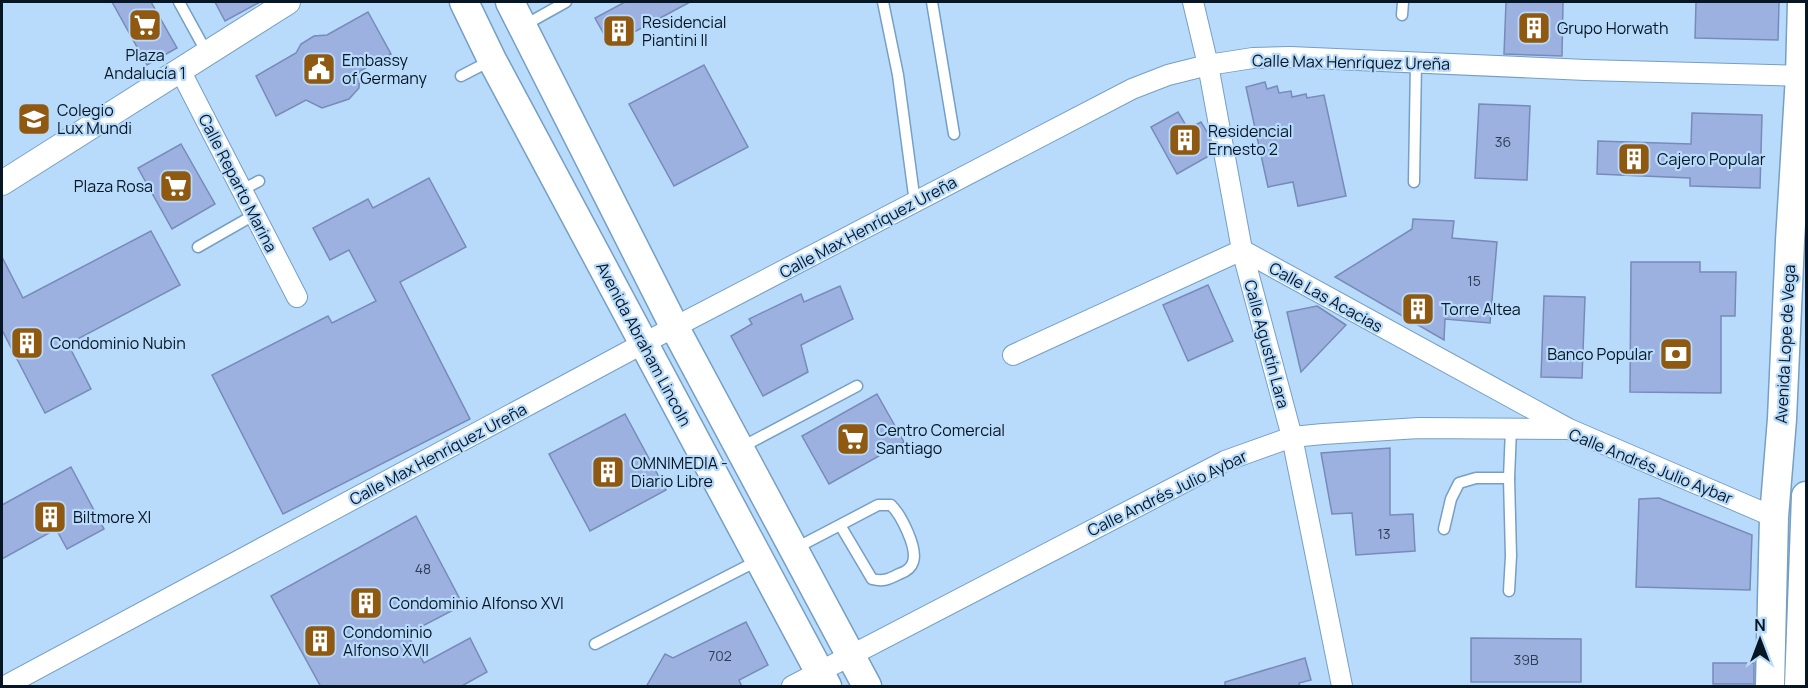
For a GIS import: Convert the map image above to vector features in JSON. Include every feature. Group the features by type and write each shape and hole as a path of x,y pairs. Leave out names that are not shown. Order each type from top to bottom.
{"main road":[{"name":"Avenida Abraham Lincoln","path":"464,2 492,60 823,679"},
{"path":"510,2 675,327 867,687"},
{"name":"Avenida Lope de Vega","path":"1770,687 1774,518 1782,419 1790,241 1803,76 1802,2"},
{"path":"1799,687 1806,496"}],"street":[{"path":"2,183 288,2"},
{"name":"Calle Agustín Lara","path":"1193,2 1208,65 1242,250 1292,437 1342,687"},
{"name":"Calle Max Henríquez Ureña","path":"4,687 644,343 1132,89 1168,75 1208,65 1253,58 1290,57 1803,76"},
{"name":"Calle Reparto Marina","path":"180,70 250,186 254,215 297,297"},
{"path":"1012,356 1242,250"},
{"name":"Calle Las Acacias","path":"1242,250 1569,429"},
{"name":"Calle Andrés Julio Aybar","path":"792,687 823,679 851,656 1224,461 1292,437 1419,428 1569,429 1774,518"}],"lane":[{"path":"179,2 207,53"},
{"path":"523,27 566,2"},
{"path":"883,2 898,75 915,203"},
{"path":"932,2 954,134"},
{"path":"1402,15 1403,2"},
{"path":"461,76 492,60"},
{"path":"1414,182 1416,62"},
{"path":"198,247 254,215"},
{"path":"740,448 856,386"},
{"path":"1509,591 1511,429"},
{"path":"1444,529 1450,499 1459,483 1476,478 1509,478"},
{"path":"794,549 878,505 891,505 900,514 914,550 914,561 907,571 884,582 872,579 840,525"},
{"path":"595,644 760,559"}],"building":[{"name":"Plaza Andalucía 1","path":"112,2 151,2 177,48 147,65"},
{"name":"Plaza Andalucía 1","path":"215,2 260,2 225,21"},
{"name":"Residencial Piantini II","path":"625,2 690,2 610,45 595,18"},
{"name":"Grupo Horwath","path":"1506,2 1563,2 1562,56 1504,54"},
{"path":"1696,2 1779,2 1778,40 1695,38"},
{"path":"368,12 391,54 360,71 359,88 349,99 322,108 306,100 276,116 256,76 296,53 301,44 314,36 327,35"},
{"path":"704,65 748,147 674,186 629,104"},
{"path":"1265,82 1267,89 1277,86 1279,93 1291,91 1292,97 1306,94 1307,98 1324,95 1346,196 1298,206 1293,182 1268,187 1246,87"},
{"path":"1479,104 1530,106 1527,180 1475,178"},
{"name":"Residencial Ernesto 2","path":"1178,112 1188,129 1201,122 1209,135 1212,154 1177,174 1151,127"},
{"path":"1692,113 1762,115 1760,188 1690,186 1690,178 1597,174 1598,141 1691,144"},
{"name":"Plaza Rosa","path":"181,144 215,204 172,229 138,168"},
{"path":"429,178 466,247 400,282 470,419 283,514 212,375 328,316 332,323 376,301 349,250 330,260 313,228 368,199 373,208"},
{"name":"Torre Altea","path":"1413,219 1454,221 1452,238 1497,242 1490,323 1445,319 1444,340 1335,277 1412,229"},
{"path":"151,231 180,285 68,344 91,389 45,413 2,330 2,257 23,298"},
{"name":"Banco Popular","path":"1631,262 1700,262 1700,272 1736,272 1735,316 1721,316 1721,393 1630,392"},
{"path":"1208,285 1233,341 1188,361 1163,305"},
{"path":"840,286 853,319 801,345 808,372 763,396 731,336 752,324 749,319 801,294 804,302"},
{"path":"1544,296 1585,297 1582,378 1541,377"},
{"path":"1317,306 1346,325 1301,372 1287,312"},
{"name":"Centro Comercial Santiago","path":"877,394 904,442 829,484 802,436"},
{"name":"OMNIMEDIA - Diario Libre","path":"625,414 666,490 590,531 549,454"},
{"path":"1390,448 1390,515 1413,514 1415,551 1356,555 1352,513 1332,514 1321,453"},
{"name":"Biltmore XI","path":"71,467 104,529 67,549 56,529 2,559 2,505"},
{"path":"1659,498 1752,535 1750,590 1636,587 1639,499"},
{"path":"416,516 463,605 407,634 424,663 470,638 487,672 460,687 321,687 271,596"},
{"path":"746,622 768,665 739,680 742,687 646,687 665,654 673,658"},
{"path":"1471,638 1581,639 1581,682 1471,682"},
{"path":"1305,658 1311,680 1299,683 1300,687 1225,687 1225,682"},
{"path":"1713,663 1754,663 1754,684 1713,684"}],"place":[{"name":"Plaza Andalucía 1","path":"145,25"},
{"name":"Grupo Horwath","path":"1534,28"},
{"name":"Residencial Piantini II","path":"619,31"},
{"name":"Embassy of Germany","path":"319,69"},
{"name":"Colegio Lux Mundi","path":"34,119"},
{"name":"Residencial Ernesto 2","path":"1185,140"},
{"name":"Cajero Popular","path":"1634,159"},
{"name":"Plaza Rosa","path":"176,186"},
{"name":"Torre Altea","path":"1418,309"},
{"name":"Condominio Nubin","path":"27,343"},
{"name":"Banco Popular","path":"1676,354"},
{"name":"Centro Comercial Santiago","path":"853,439"},
{"name":"OMNIMEDIA - Diario Libre","path":"608,472"},
{"name":"Biltmore XI","path":"50,517"},
{"name":"Condominio Alfonso XVI","path":"366,603"},
{"name":"Condominio Alfonso XVII","path":"320,641"}]}
